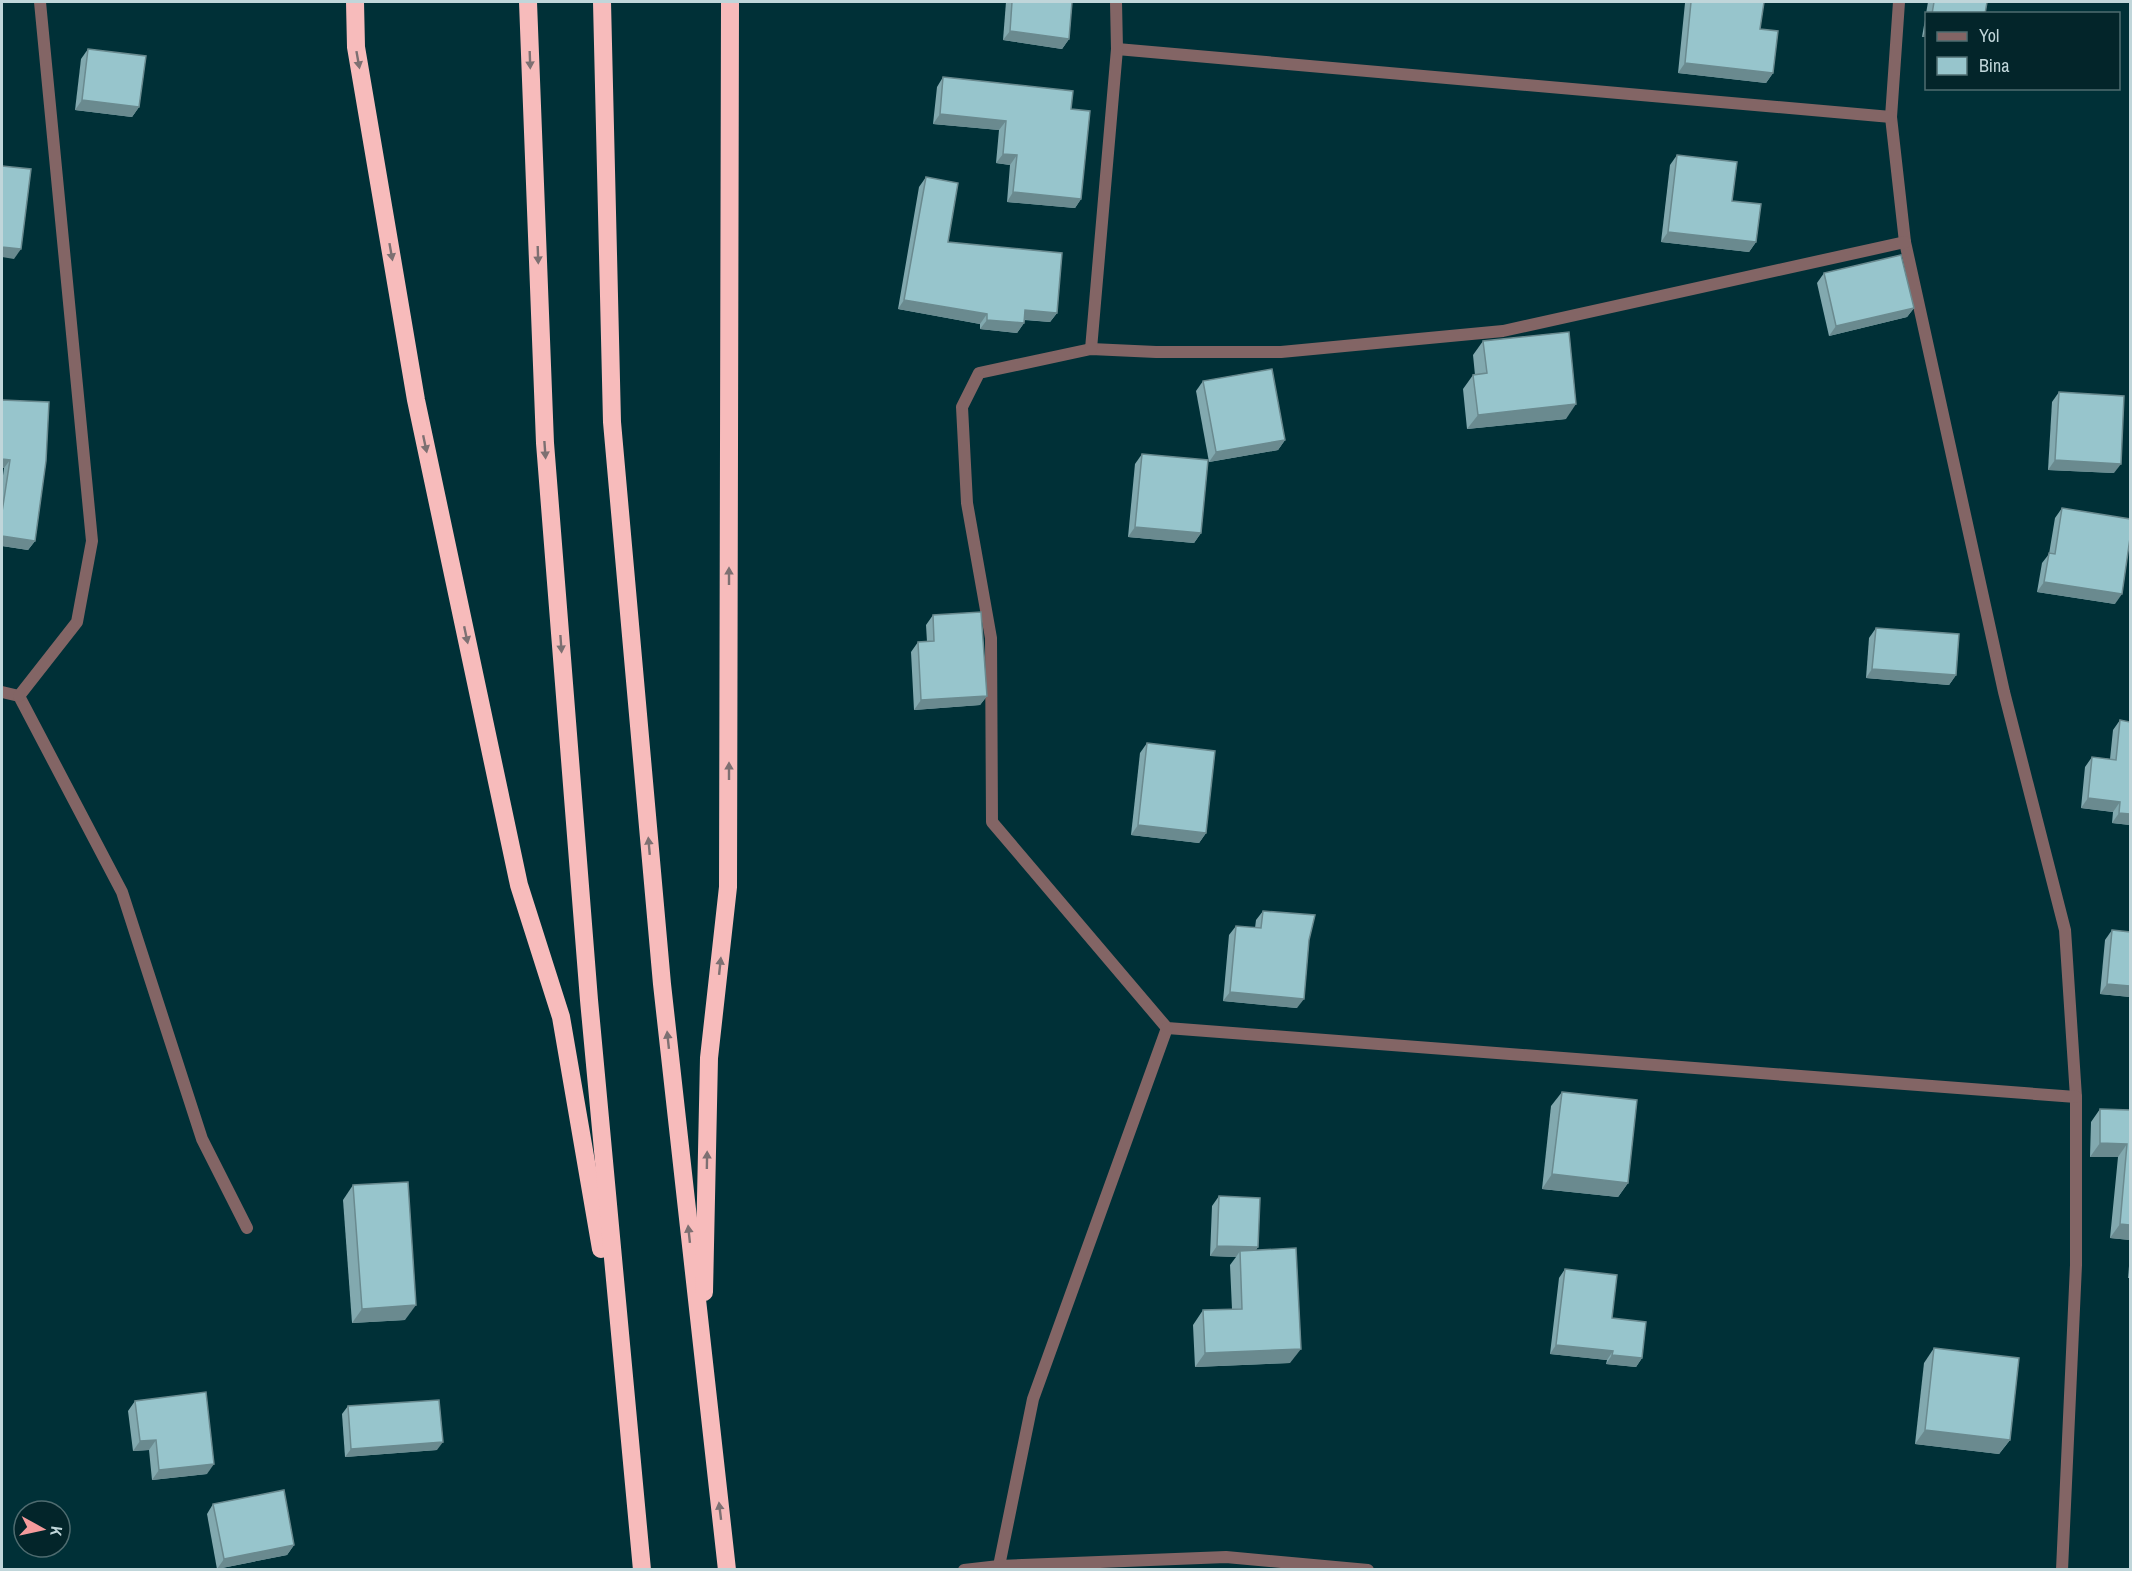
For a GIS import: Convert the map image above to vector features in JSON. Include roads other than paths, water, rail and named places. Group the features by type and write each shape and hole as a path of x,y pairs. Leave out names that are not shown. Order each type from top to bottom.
{"highway":[{"path":"355,2 356,46 416,399 519,885 561,1017 625,1388"},
{"path":"528,2 545,443 588,988 642,1569"},
{"path":"602,2 612,422 662,984 727,1569"},
{"path":"703,1365 709,1058 728,887 730,2"}],"street":[{"path":"19,696 77,622 92,541 40,2"},
{"path":"1091,348 1117,49 1116,2"},
{"path":"1899,2 1891,117 1905,242 2004,692 2065,930 2076,1097 2076,1265 2062,1569"},
{"path":"1117,49 1891,117"},
{"path":"1905,242 1503,331 1281,352 1156,352 1091,348 979,373 962,406 967,503 991,638 992,822 1167,1028 2076,1097"},
{"path":"2,692 19,696 122,892 202,1139 247,1228"},
{"path":"999,1566 1032,1399 1167,1028"},
{"path":"964,1569 999,1566 1063,1567 1226,1557 1368,1569"}]}
